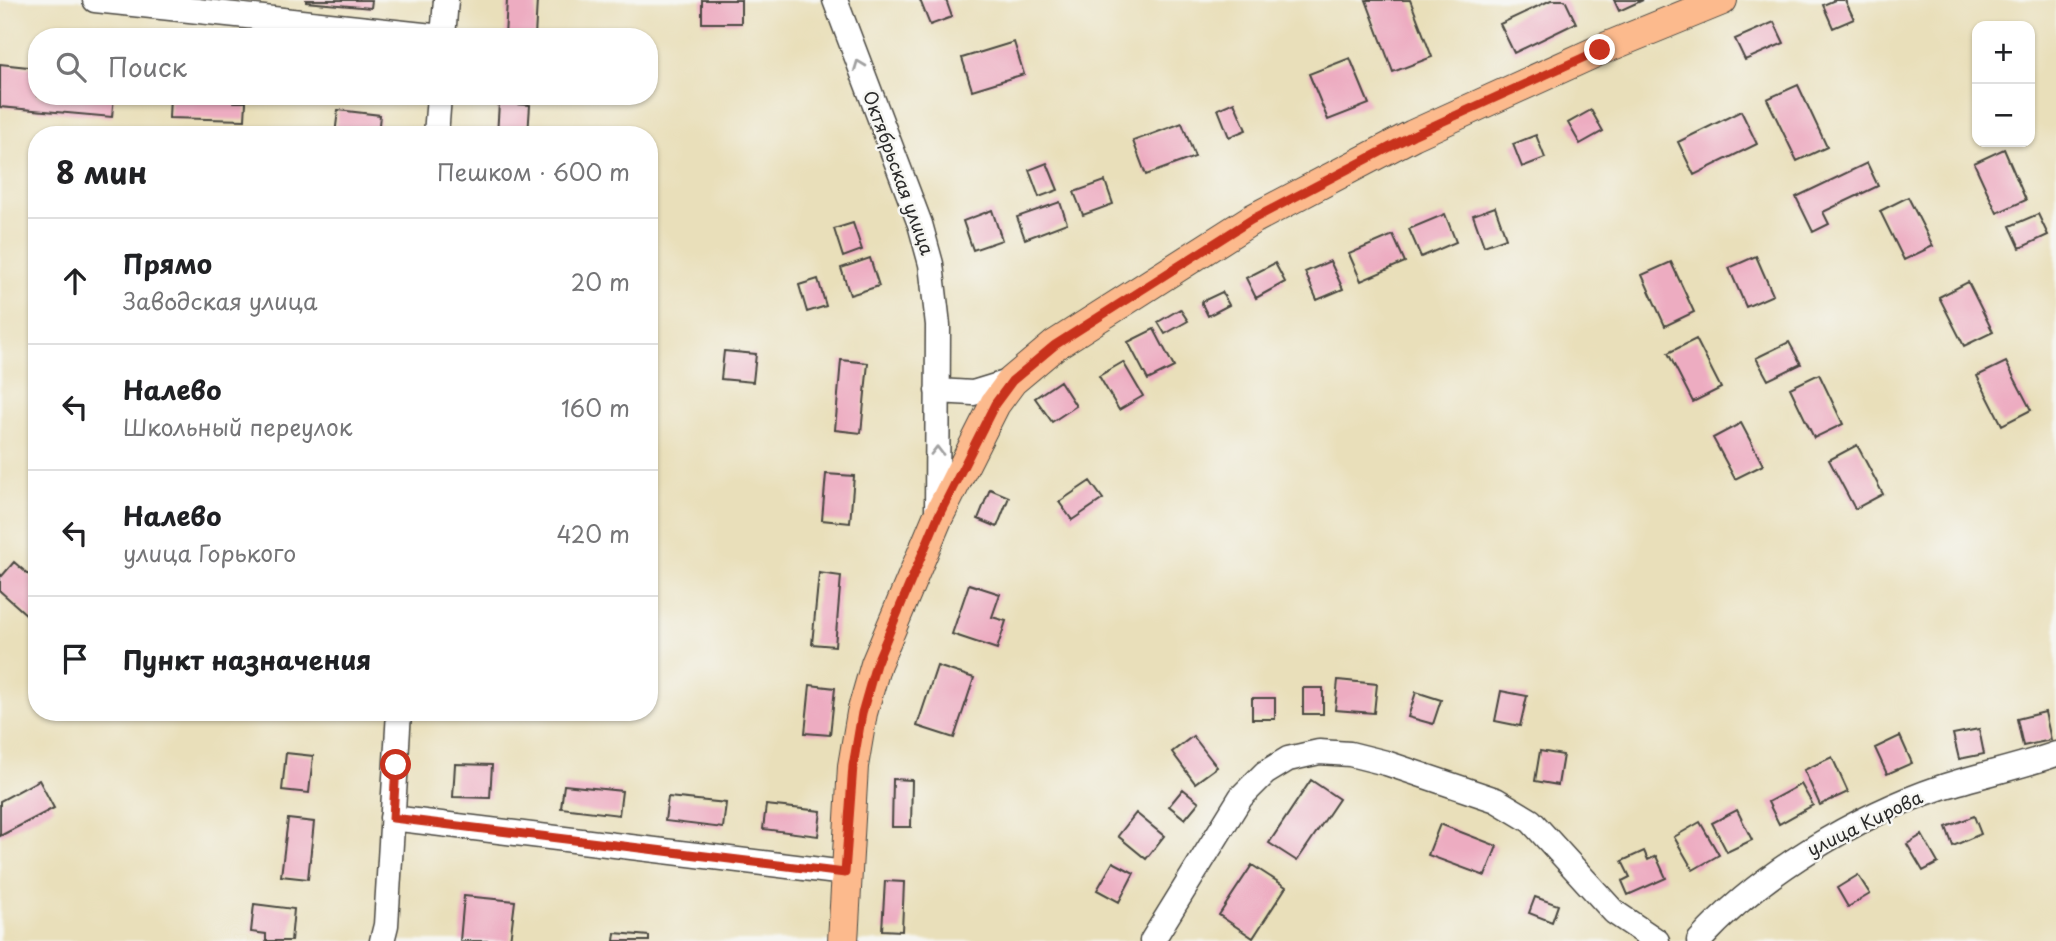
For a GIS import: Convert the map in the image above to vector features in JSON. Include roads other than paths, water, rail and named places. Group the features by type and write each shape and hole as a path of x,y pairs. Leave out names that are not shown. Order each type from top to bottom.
{"main road":[{"path":"843,941 853,766 862,713 876,664 937,519 995,404 1012,381 1055,345 1251,220 1413,135 1600,50 1722,0"}],"street":[{"path":"95,0 358,28"},
{"path":"443,28 446,0"},
{"name":"Октябрьская улица","path":"835,0 924,237 930,264 938,325 937,519"},
{"path":"437,126 438,105"},
{"path":"937,391 973,393 1012,381"},
{"path":"382,941 386,925 398,721"},
{"path":"1153,941 1241,797 1265,773 1288,759 1320,752 1350,754 1386,763 1496,800 1531,821 1614,912 1657,941"},
{"name":"улица Кирова","path":"1699,941 1753,889 1801,855 1876,815 1940,788 2056,754"},
{"path":"393,818 845,873"}]}
